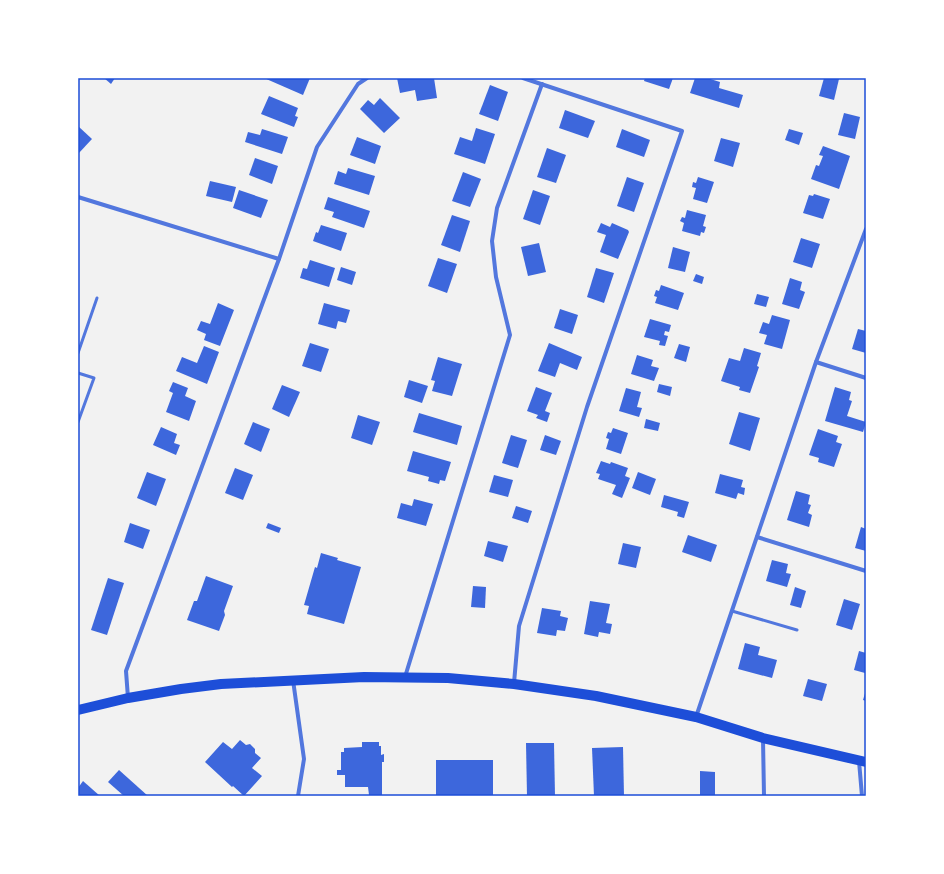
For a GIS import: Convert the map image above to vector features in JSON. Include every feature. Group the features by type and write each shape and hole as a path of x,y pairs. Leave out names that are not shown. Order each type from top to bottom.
{"main road":[{"path":"78,710 128,698 221,684 364,677 448,678 514,684 596,696 696,717 763,738 862,761"}],"street":[{"path":"128,698 126,671 279,259 317,147 358,84 367,78"},
{"path":"514,684 519,626 587,407 682,131 523,78"},
{"path":"405,677 510,335 496,277 492,241 497,208 542,84"},
{"path":"78,197 279,259"},
{"path":"696,717 816,362 866,229"},
{"path":"816,362 866,378"},
{"path":"757,537 866,571"},
{"path":"293,680 304,759 298,796"},
{"path":"763,738 764,796"},
{"path":"862,761 862,796"}],"lane":[{"path":"78,353 97,298"},
{"path":"78,373 94,378 78,422"},
{"path":"732,611 797,630"}],"building":[{"path":"104,78 115,78 111,84"},
{"path":"264,78 310,78 303,95"},
{"path":"397,78 434,78 437,98 417,101 415,90 400,93"},
{"path":"645,78 673,78 669,89 644,81"},
{"path":"695,78 707,78 720,82 719,88 743,95 739,108 690,93"},
{"path":"824,78 839,79 834,100 819,96"},
{"path":"490,85 508,92 498,121 479,114"},
{"path":"269,96 298,108 295,116 298,117 294,127 261,114"},
{"path":"380,98 400,118 384,133 360,109 368,100 374,105"},
{"path":"565,110 595,121 588,138 559,128"},
{"path":"844,113 860,117 855,139 838,135"},
{"path":"78,126 92,139 78,154"},
{"path":"476,128 495,134 485,164 454,154 460,137 472,141"},
{"path":"262,129 288,137 282,154 245,142 248,132 260,135"},
{"path":"622,129 650,140 644,157 616,147"},
{"path":"789,129 803,133 799,145 785,140"},
{"path":"357,137 381,146 375,164 350,155"},
{"path":"721,138 740,143 733,167 714,161"},
{"path":"823,146 850,156 839,189 811,179 816,165 819,166 823,156 819,155"},
{"path":"547,148 566,155 556,183 537,177"},
{"path":"255,158 278,166 272,184 249,175"},
{"path":"348,168 375,176 369,195 334,184 338,171 346,174"},
{"path":"463,172 481,179 470,207 452,201"},
{"path":"627,177 644,183 634,212 617,206"},
{"path":"698,177 714,182 707,203 693,199 696,188 692,187 693,182 696,183"},
{"path":"210,181 236,187 232,202 206,196"},
{"path":"239,190 268,200 261,218 233,208"},
{"path":"533,190 550,196 540,225 523,219"},
{"path":"814,194 830,199 823,219 803,213 809,195 813,196"},
{"path":"328,197 370,211 364,228 332,217 334,212 324,209"},
{"path":"687,210 706,215 703,226 706,227 704,233 701,232 700,236 682,231 684,223 680,221 682,217 685,218"},
{"path":"452,215 470,221 460,252 441,245"},
{"path":"601,223 610,227 612,223 628,230 629,232 618,259 600,252 606,235 597,232"},
{"path":"321,225 347,233 341,251 313,241 316,232 318,233"},
{"path":"801,238 820,244 812,268 793,262"},
{"path":"539,243 546,272 528,276 521,247"},
{"path":"673,247 690,252 685,272 668,268"},
{"path":"438,258 457,264 447,293 428,286"},
{"path":"310,260 335,268 329,287 300,278 303,268 307,269"},
{"path":"341,267 356,272 352,285 337,280"},
{"path":"596,268 614,273 604,303 587,297"},
{"path":"696,274 704,277 702,284 693,281"},
{"path":"790,278 802,282 800,290 805,292 799,309 782,304"},
{"path":"661,285 684,293 678,310 655,303 657,297 654,296 656,290 659,291"},
{"path":"757,294 769,297 766,307 754,304"},
{"path":"218,303 234,310 220,346 204,340 206,334 197,330 201,321 210,324"},
{"path":"324,303 350,310 346,323 338,321 336,329 318,324"},
{"path":"560,309 578,315 572,334 554,328"},
{"path":"772,315 790,320 782,349 764,344 767,335 759,333 763,322 769,324"},
{"path":"650,319 671,325 669,332 665,331 664,335 668,336 665,346 659,345 660,341 644,337"},
{"path":"858,329 866,331 866,353 852,349"},
{"path":"310,343 329,349 321,372 302,366"},
{"path":"549,343 582,357 577,370 560,363 555,377 538,371"},
{"path":"679,344 690,347 686,362 674,358"},
{"path":"204,346 219,352 207,384 176,371 182,357 197,363"},
{"path":"744,348 761,353 757,366 759,367 750,393 739,390 740,387 721,381 729,358 740,361"},
{"path":"637,355 653,360 651,366 659,368 654,381 631,374"},
{"path":"438,357 462,364 452,396 432,391 435,381 431,380"},
{"path":"409,380 428,386 422,403 404,397"},
{"path":"173,382 188,388 185,396 196,401 189,421 166,412 173,393 169,391"},
{"path":"659,384 672,387 670,396 657,392"},
{"path":"282,385 300,392 289,417 272,409"},
{"path":"536,387 552,393 545,411 550,413 547,422 536,418 538,415 527,411"},
{"path":"835,387 851,392 849,400 852,401 847,416 866,422 863,432 825,421"},
{"path":"626,388 641,392 637,407 642,408 639,417 619,411"},
{"path":"739,412 760,418 750,451 729,444"},
{"path":"419,413 462,426 457,445 413,432"},
{"path":"358,415 380,422 372,445 351,438"},
{"path":"646,419 660,423 658,431 644,428"},
{"path":"253,422 270,429 261,452 244,444"},
{"path":"161,427 177,434 174,443 180,445 176,455 153,445"},
{"path":"613,428 628,433 621,454 606,449 609,439 606,438 608,432 611,433"},
{"path":"818,429 838,436 836,442 842,444 834,467 818,462 819,458 809,455"},
{"path":"511,435 527,440 518,468 502,463"},
{"path":"545,435 561,441 556,455 540,450"},
{"path":"413,451 451,462 445,481 440,480 439,484 428,481 429,477 407,471"},
{"path":"601,461 610,464 611,462 628,468 625,476 630,478 622,498 612,494 616,485 598,479 600,474 596,473"},
{"path":"235,468 253,475 243,500 225,493"},
{"path":"147,472 166,479 156,506 137,498"},
{"path":"638,472 656,479 650,495 632,488"},
{"path":"720,474 743,480 741,487 745,488 744,495 738,493 736,499 715,493"},
{"path":"494,475 513,480 508,497 489,492"},
{"path":"796,491 810,495 808,504 811,505 808,513 812,515 809,527 787,520"},
{"path":"664,495 689,502 684,518 677,516 678,512 661,507"},
{"path":"414,499 433,504 426,526 397,518 401,503 412,506"},
{"path":"516,506 532,511 528,523 512,518"},
{"path":"130,523 150,530 143,549 124,542"},
{"path":"268,523 281,528 279,533 266,528"},
{"path":"861,527 866,529 866,551 855,548"},
{"path":"688,535 717,545 711,562 682,552"},
{"path":"488,541 508,546 503,562 484,556"},
{"path":"623,543 641,547 636,568 618,564"},
{"path":"321,553 338,558 337,560 361,567 344,624 307,614 309,606 304,605 315,567 317,568"},
{"path":"772,560 788,564 786,573 791,574 787,587 766,581"},
{"path":"206,576 233,586 219,631 187,620 194,601 197,601"},
{"path":"108,578 124,583 107,635 91,630"},
{"path":"473,586 486,587 485,608 471,607"},
{"path":"795,587 806,591 801,608 790,605"},
{"path":"844,599 860,604 852,630 836,625"},
{"path":"590,601 610,604 606,623 612,624 610,634 599,632 598,637 584,634"},
{"path":"542,608 561,611 560,616 568,618 565,631 557,630 556,636 537,633"},
{"path":"745,643 760,647 758,655 777,660 772,678 738,669"},
{"path":"859,651 866,653 865,673 854,670"},
{"path":"808,679 827,684 822,701 803,696"},
{"path":"866,690 866,701 863,700"},
{"path":"240,740 246,745 250,744 255,749 255,753 261,758 252,768 262,776 244,796 205,762 223,742 232,749"},
{"path":"362,742 379,742 379,746 381,746 381,755 384,754 384,762 382,762 382,795 369,795 368,787 345,787 345,775 337,775 337,770 341,770 341,752 344,752 344,748 362,747"},
{"path":"526,743 554,743 555,796 527,796"},
{"path":"623,747 624,796 594,796 592,748"},
{"path":"436,760 493,760 493,796 436,796"},
{"path":"119,770 148,796 124,796 108,782"},
{"path":"700,771 715,772 715,796 700,796"},
{"path":"83,781 100,796 78,796 78,788"}]}
